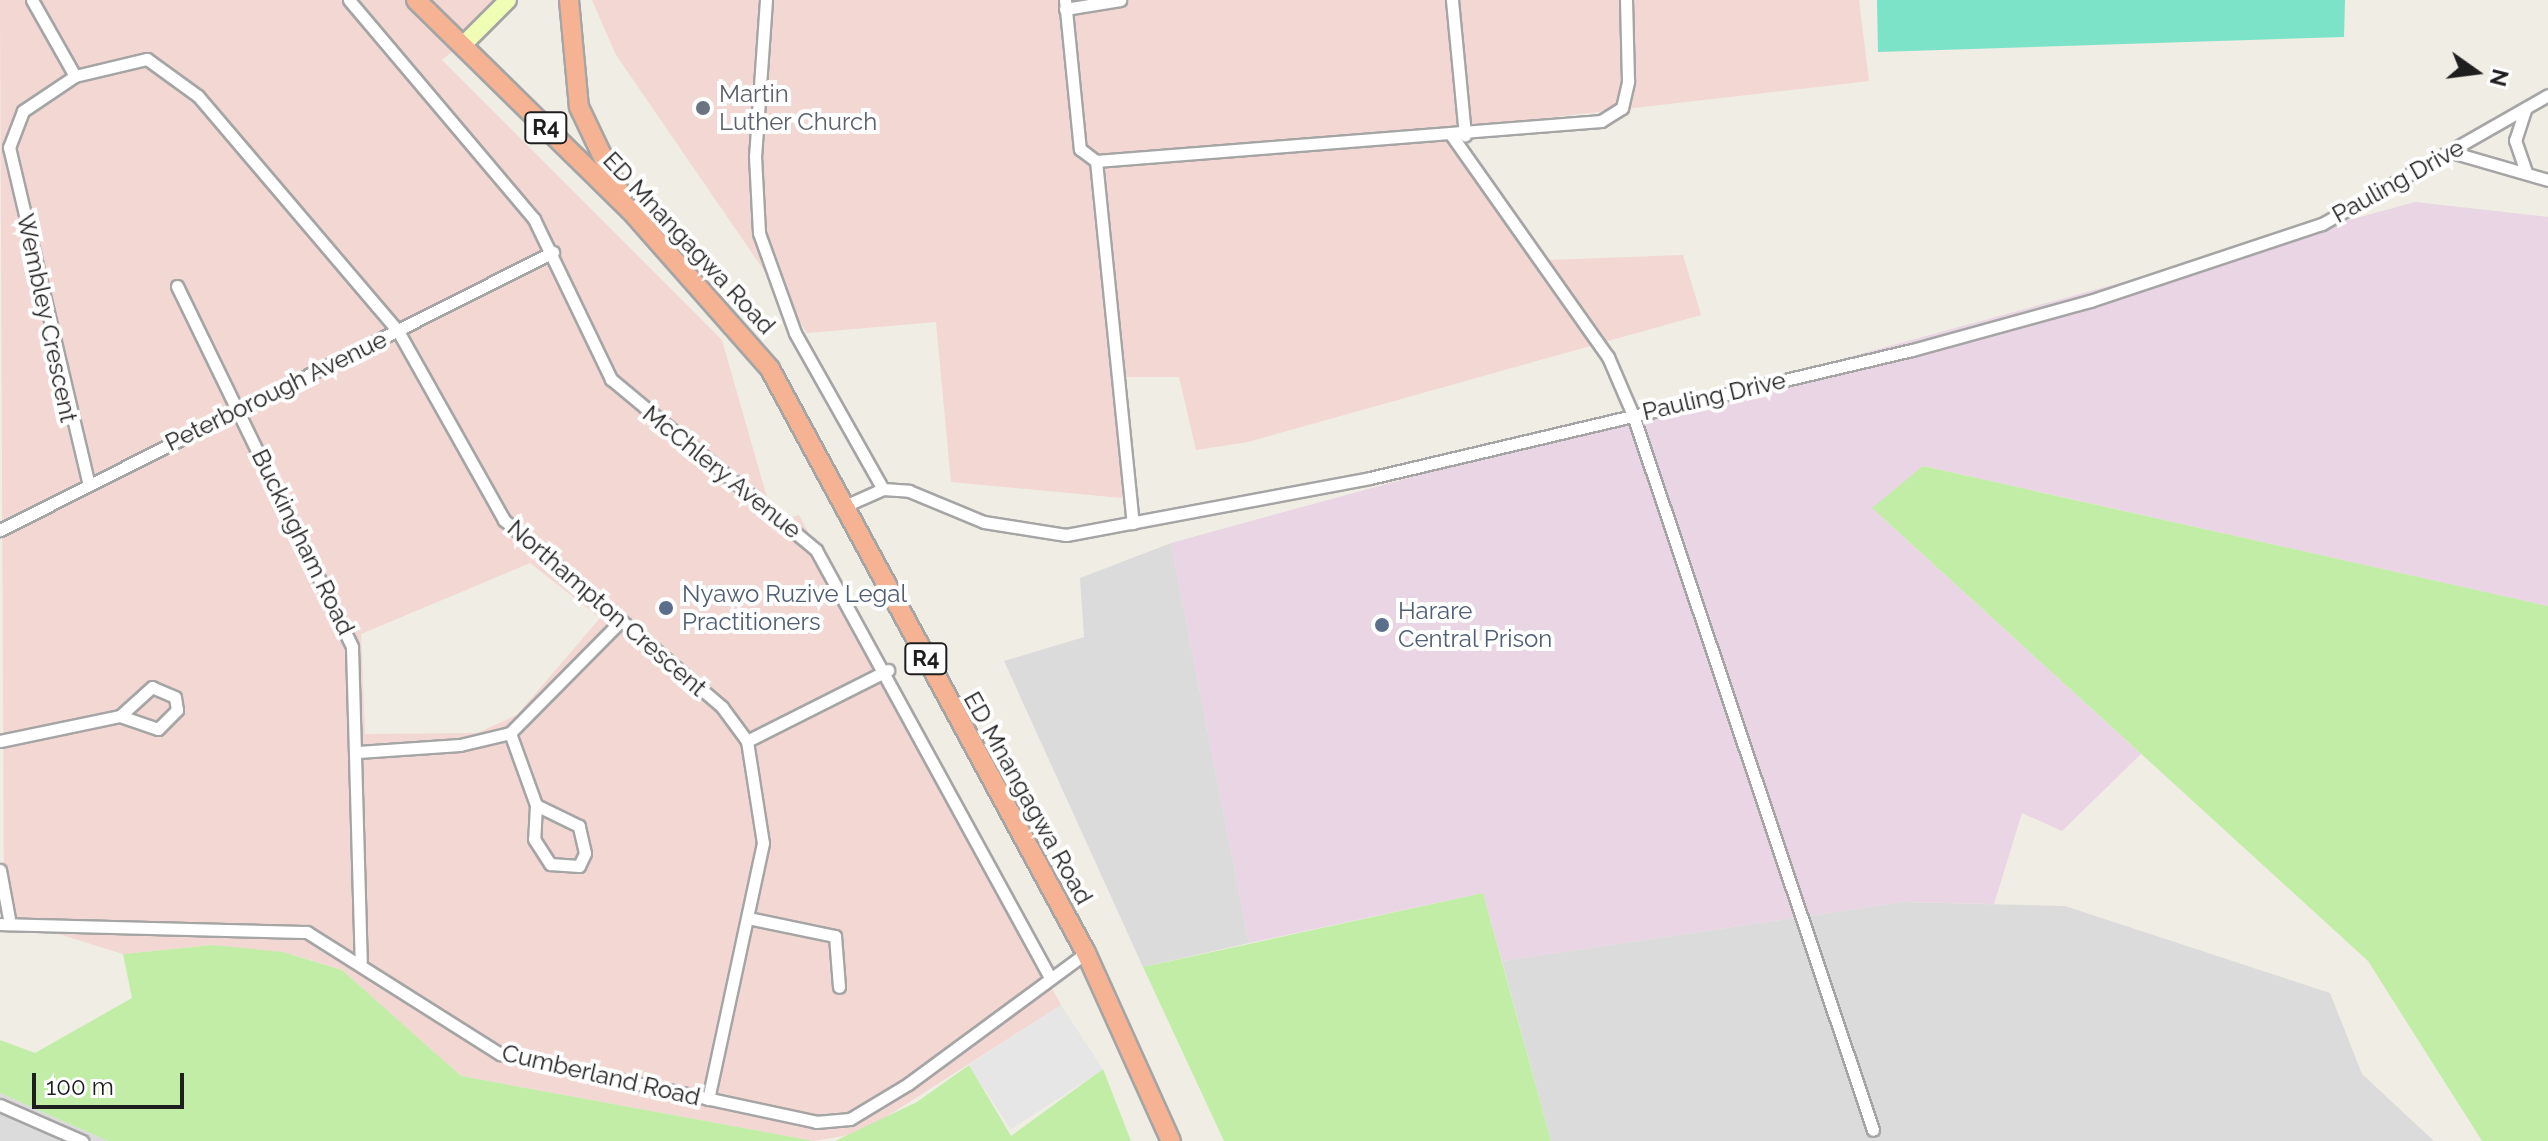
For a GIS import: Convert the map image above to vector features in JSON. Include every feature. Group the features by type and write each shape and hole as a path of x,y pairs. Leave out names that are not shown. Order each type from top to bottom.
{"highway":[{"name":"R4","path":"416,0 462,46"},
{"path":"569,0 579,107 630,210"},
{"name":"ED Mnangagwa Road","path":"462,46 630,210 770,369 847,505 1086,953 1171,1141"}],"main road":[{"path":"462,46 508,0"}],"street":[{"path":"32,0 75,76"},
{"name":"McChlery Avenue","path":"349,0 505,180 553,252 611,379 816,550 888,670 1050,977"},
{"path":"766,0 755,156 759,233 795,333 883,489 847,505"},
{"path":"1120,0 1065,5 1080,149 1096,161 1465,135 1614,117 1628,81 1626,0"},
{"path":"1452,0 1465,135"},
{"name":"Northampton Crescent","path":"75,76 129,59 164,65 398,331 504,520 722,707 747,741 763,843 708,1099"},
{"name":"Wembley Crescent","path":"75,76 23,111 9,147 89,485"},
{"name":"Pauling Drive","path":"883,489 1026,532 1066,535 1370,478 1912,350 2120,292 2335,218 2548,95"},
{"path":"2525,109 2515,140 2526,172"},
{"path":"1452,136 1608,357 1633,415 1873,1130"},
{"path":"2451,152 2548,180"},
{"path":"1096,161 1133,523"},
{"name":"Peterborough Avenue","path":"0,530 553,252"},
{"name":"Buckingham Road","path":"177,286 346,624 358,752 361,961"},
{"path":"358,752 460,745 510,733 620,622"},
{"path":"747,741 888,670"},
{"path":"0,741 120,716 152,687 175,697 177,710 158,729 120,716"},
{"path":"510,733 536,805 534,839 550,864 579,866 585,853 579,826 536,805"},
{"path":"0,870 5,924"},
{"path":"748,918 835,936 839,987"},
{"name":"Cumberland Road","path":"5,924 284,928 323,937 491,1051 798,1121 850,1119 950,1055 1086,953"},
{"path":"0,1105 82,1141"}],"shaded area":[{"path":"0,0 515,0 442,60 722,340 774,522 799,515 1061,1005 861,1133 814,1141 461,1076 342,970 294,955 212,945 123,954 4,917","holes":["530,563 600,618 517,715 477,733 365,734 361,634"]},
{"path":"592,0 1859,0 1869,81 1450,129 1548,260 1683,255 1701,315 1248,442 1196,450 1179,377 1119,377 1122,498 951,482 936,322 807,333 616,55"},
{"path":"2415,202 2548,217 2548,606 1924,466 1873,509 2141,754 2062,831 2022,813 1994,904 1903,902 1502,961 1483,893 1249,943 1171,543"},
{"path":"1171,543 1249,943 1143,967 1004,661 1084,637 1080,578"},
{"path":"1903,902 2065,906 2330,993 2362,1074 2434,1141 1551,1141 1502,961"},
{"path":"1061,1005 1103,1070 1011,1129 969,1065"},
{"path":"0,1093 108,1141 0,1141"}],"green space":[{"path":"1877,0 2345,0 2344,37 1878,52"},
{"path":"1923,466 2548,606 2548,1141 2482,1141 2368,961 1872,508"},
{"path":"1483,893 1551,1141 1224,1141 1143,967"},
{"path":"212,945 283,952 342,970 461,1076 814,1141 108,1141 0,1093 0,1040 35,1053 132,998 123,954"},
{"path":"969,1065 1011,1136 1103,1069 1131,1141 835,1141 917,1102"}],"place":[{"name":"Martin Luther Church","path":"703,108"},
{"name":"Nyawo Ruzive Legal Practitioners","path":"666,608"},
{"name":"Harare Central Prison","path":"1382,625"}]}
